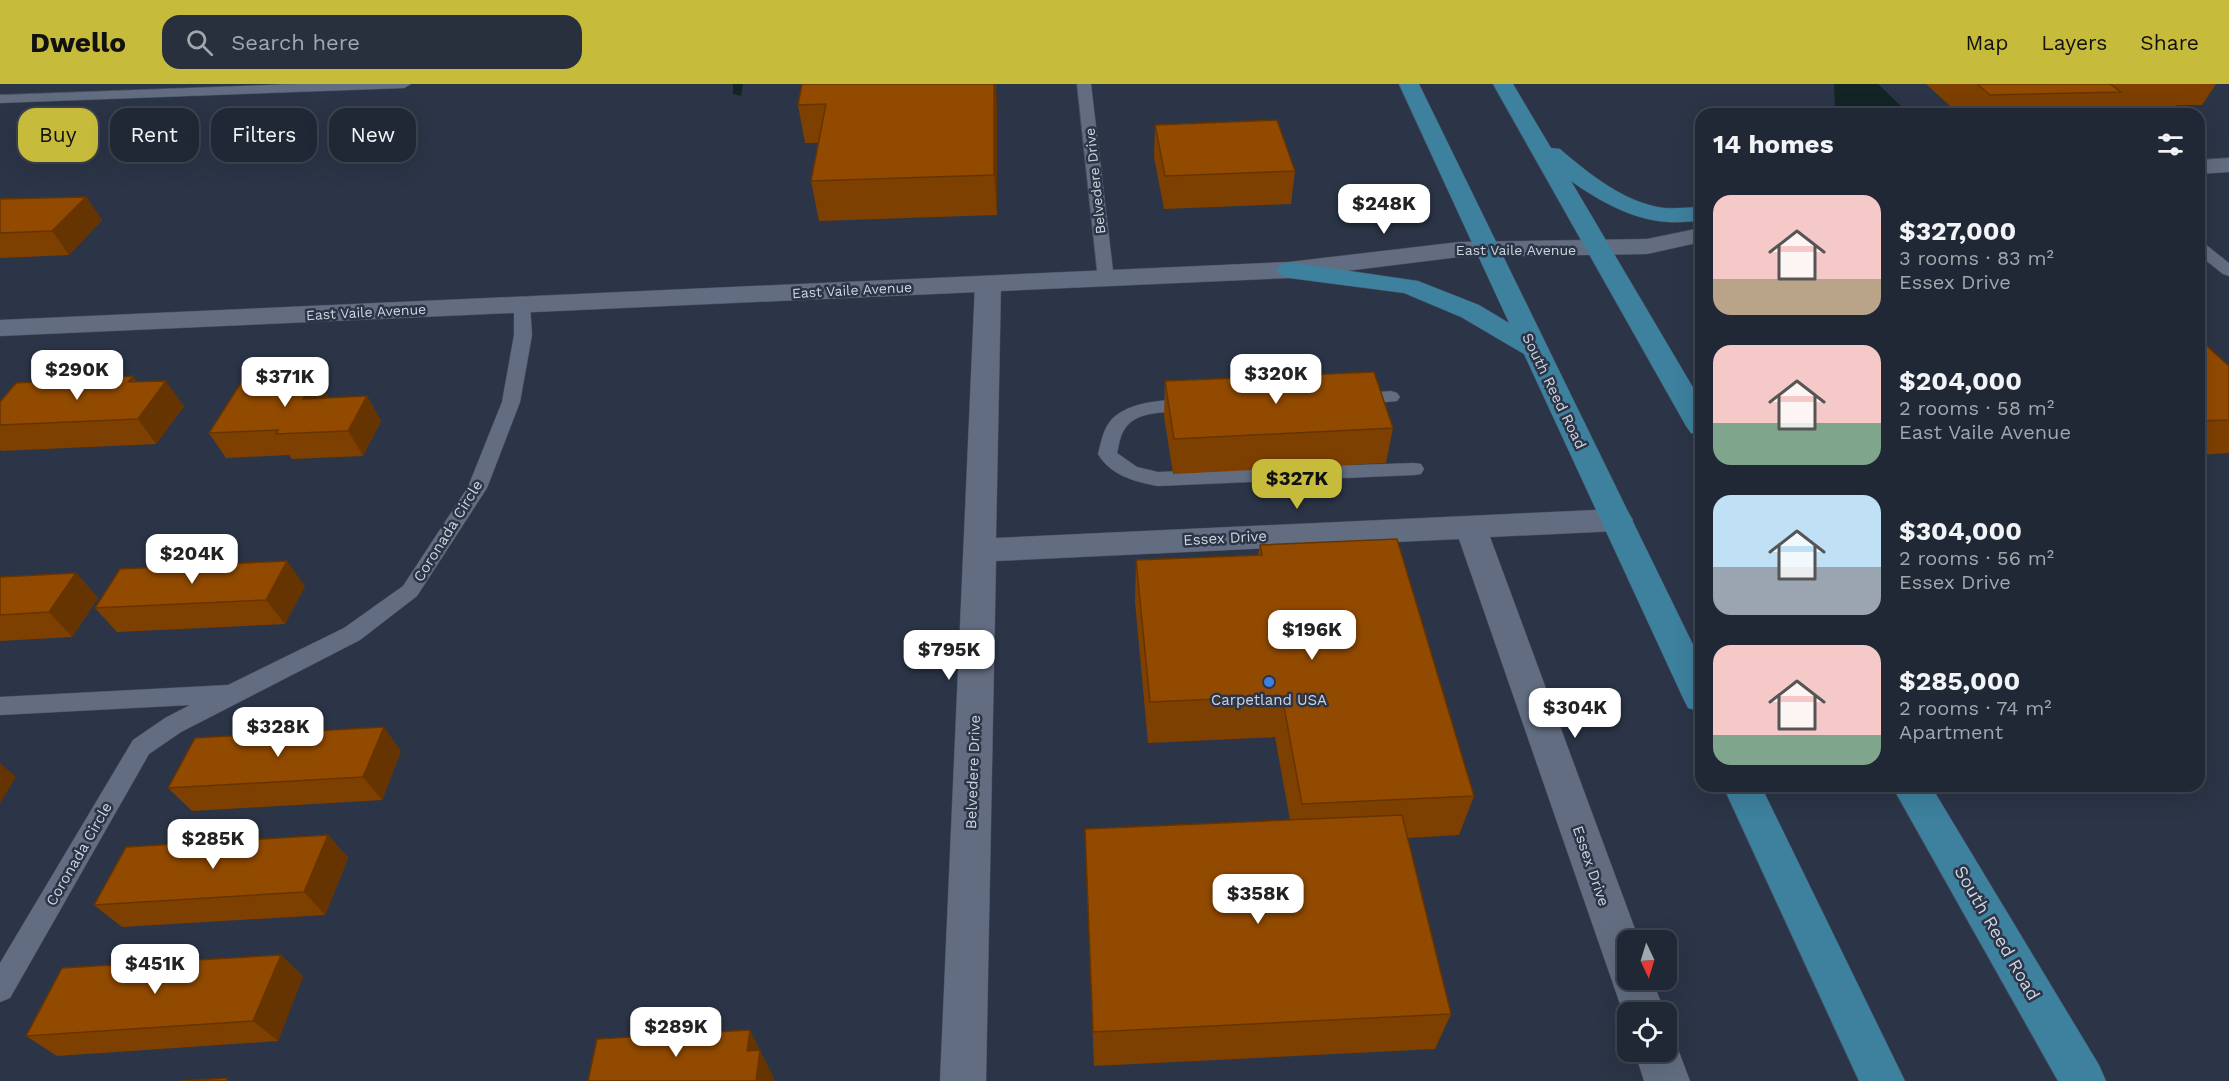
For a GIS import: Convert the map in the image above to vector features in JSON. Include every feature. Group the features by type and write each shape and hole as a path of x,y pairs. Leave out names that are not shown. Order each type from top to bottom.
{"main road":[{"name":"South Reed Road","path":"1409,84 1485,248 1695,685"},
{"path":"1503,84 1695,416"},
{"path":"1535,139 1570,171 1610,197 1660,215 1695,214"},
{"path":"1289,270 1409,286 1470,311 1533,348"},
{"path":"1746,792 1882,1081"},
{"name":"South Reed Road","path":"1914,792 2083,1081"}],"street":[{"path":"2205,167 2229,165"},
{"name":"East Vaile Avenue","path":"0,328 1289,270 1394,255 1485,248 1599,250 1678,242 1695,237"},
{"name":"Belvedere Drive","path":"963,1081 980,550 982,405 988,284"},
{"name":"Essex Drive","path":"980,550 1617,520"},
{"name":"Essex Drive","path":"1471,526 1617,938"},
{"path":"1660,1062 1667,1081"}],"lane":[{"path":"0,91 4,84"},
{"path":"0,99 404,84"},
{"name":"Belvedere Drive","path":"1084,84 1106,279"},
{"path":"2205,251 2229,272"},
{"name":"Coronada Circle","path":"0,989 141,747 173,725 352,634 410,591 477,488 511,402 524,335 522,305"},
{"path":"1334,399 1391,397"},
{"path":"1208,404 1174,405 1136,412 1118,424 1107,453 1118,466 1137,476 1158,480 1414,469"},
{"name":"Coronada Circle","path":"0,706 231,694"}],"shaded area":[{"path":"1834,84 1878,84 1903,108 1834,108"}],"building":[{"path":"802,84 994,84 994,175 811,181 826,104 798,105"},
{"path":"1977,84 2110,84 2121,92 1990,95"},
{"path":"1277,120 1295,171 1165,176 1155,125"},
{"path":"86,197 52,231 0,233 0,199"},
{"path":"2205,344 2229,366 2229,420 2205,421"},
{"path":"1374,372 1393,428 1174,439 1165,381"},
{"path":"133,376 128,382 166,381 138,419 0,425 0,402 16,383"},
{"path":"316,376 303,399 367,396 348,431 276,434 278,430 209,433 244,378"},
{"path":"1397,539 1474,796 1302,804 1282,696 1150,702 1136,560 1262,555 1260,545"},
{"path":"287,561 266,600 95,608 120,569"},
{"path":"76,573 49,612 0,615 0,577"},
{"path":"384,727 363,777 168,788 195,738"},
{"path":"1402,815 1451,1014 1093,1032 1085,829"},
{"path":"328,835 304,892 94,905 126,847"},
{"path":"281,955 253,1021 26,1036 62,968"},
{"path":"750,1030 747,1051 760,1050 756,1081 588,1081 597,1039"},
{"path":"227,1078 226,1081 181,1081"}],"waterway":[{"path":"738,84 738,94"}],"place":[{"name":"Carpetland USA","path":"1269,682"}]}
